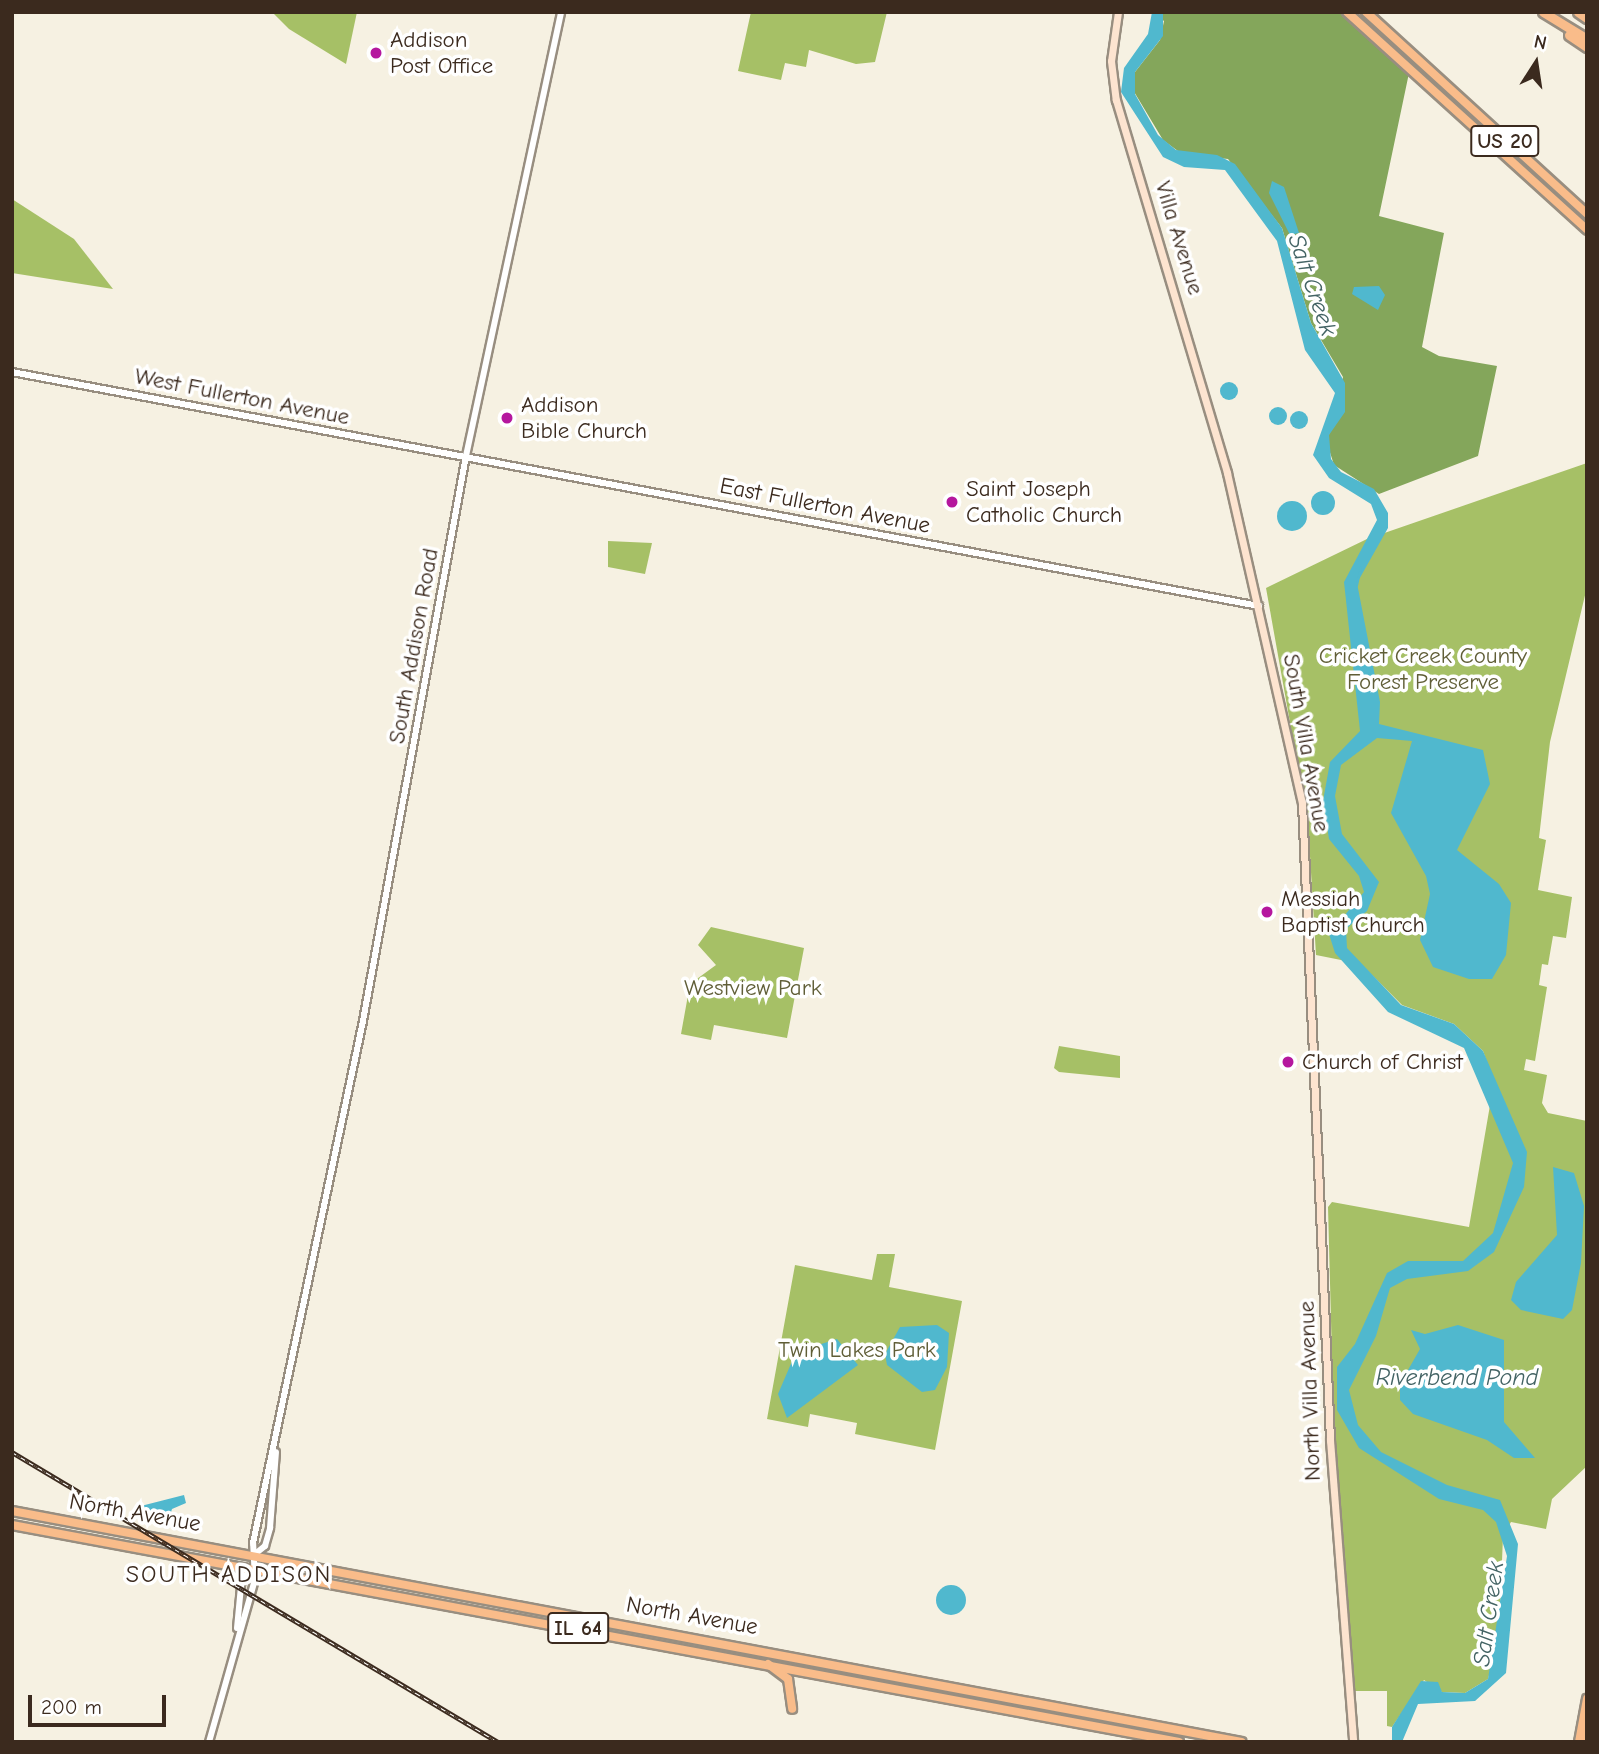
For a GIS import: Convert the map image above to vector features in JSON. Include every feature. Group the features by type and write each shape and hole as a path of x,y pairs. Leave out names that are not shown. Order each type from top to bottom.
{"highway":[{"path":"1544,12 1587,47"},
{"path":"1578,12 1586,14"},
{"path":"1553,19 1587,39"}],"main road":[{"name":"Villa Avenue","path":"1118,12 1111,61 1116,100 1227,473"},
{"name":"US 20","path":"1347,12 1587,230"},
{"name":"US 20","path":"1366,12 1587,214"},
{"name":"South Villa Avenue","path":"1227,473 1261,607 1302,803 1322,1191"},
{"name":"North Villa Avenue","path":"1322,1191 1340,1588 1353,1742"},
{"name":"North Avenue","path":"12,1511 255,1554 1241,1742"},
{"name":"North Avenue","path":"12,1525 766,1663 1179,1742"},
{"path":"766,1663 788,1679 792,1709"},
{"path":"1579,1742 1587,1699"},
{"path":"1586,1742 1587,1733"}],"street":[{"name":"South Addison Road","path":"276,1452 466,456 561,12"},
{"name":"West Fullerton Avenue","path":"12,372 466,456"},
{"name":"East Fullerton Avenue","path":"466,456 1261,607"},
{"path":"255,1554 265,1546 270,1528 276,1452"},
{"path":"237,1628 251,1594 251,1569 276,1452"},
{"path":"209,1742 237,1628 242,1576 251,1569"}],"green space":[{"path":"272,12 357,12 346,64 289,29"},
{"path":"751,12 887,12 875,62 856,64 809,50 806,67 785,63 781,80 738,71"},
{"path":"1152,12 1343,12 1409,73 1379,216 1444,233 1422,347 1439,356 1497,366 1478,456 1379,494 1334,465 1327,443 1343,377 1311,323 1282,228 1228,159 1182,154 1163,140 1133,90 1135,72 1160,40 1164,21"},
{"path":"12,199 74,239 113,289 12,273"},
{"name":"Cricket Creek County Forest Preserve","path":"1587,463 1587,587 1550,742 1539,838 1546,840 1538,890 1572,897 1566,938 1553,936 1548,965 1542,964 1539,985 1547,987 1535,1061 1526,1059 1524,1070 1547,1075 1542,1103 1548,1113 1587,1121 1587,1466 1552,1499 1546,1529 1511,1522 1503,1536 1499,1636 1488,1679 1465,1693 1442,1692 1424,1680 1392,1727 1387,1726 1387,1691 1353,1691 1334,1435 1328,1207 1332,1202 1469,1227 1494,1082 1483,1051 1454,1024 1402,1005 1361,964 1316,955 1308,823 1266,588 1367,539"},
{"path":"608,541 652,543 645,574 608,567"},
{"name":"Westview Park","path":"711,927 804,948 787,1038 714,1025 711,1040 681,1034 690,984 716,965 698,945"},
{"path":"1059,1046 1120,1056 1120,1078 1059,1072 1054,1068"},
{"name":"Twin Lakes Park","path":"877,1254 895,1254 889,1287 962,1301 935,1450 855,1434 857,1423 810,1414 808,1427 767,1419 795,1265 872,1280"}],"water":[{"path":"1152,12 1163,12 1163,36 1135,72 1135,94 1158,135 1176,150 1217,155 1235,164 1282,228 1311,323 1345,383 1345,412 1329,435 1331,459 1341,472 1374,489 1388,513 1388,528 1357,583 1380,702 1379,724 1483,750 1490,784 1457,850 1499,884 1511,903 1506,955 1492,979 1469,979 1433,967 1420,940 1430,894 1426,876 1391,813 1412,741 1377,738 1341,765 1335,796 1342,834 1379,882 1367,911 1346,929 1347,948 1401,1005 1454,1024 1483,1051 1527,1152 1524,1187 1494,1252 1468,1271 1407,1279 1390,1288 1376,1336 1349,1390 1358,1425 1381,1452 1447,1485 1500,1500 1518,1544 1506,1673 1475,1701 1418,1704 1402,1742 1392,1742 1392,1727 1421,1681 1438,1682 1442,1692 1465,1693 1488,1679 1507,1556 1496,1522 1483,1510 1439,1499 1359,1448 1337,1410 1337,1367 1355,1344 1387,1273 1408,1261 1463,1261 1493,1233 1513,1163 1464,1048 1388,1012 1335,953 1329,934 1364,892 1359,876 1329,839 1323,801 1330,762 1360,731 1344,582 1377,520 1371,504 1329,478 1313,455 1335,393 1305,350 1277,241 1225,170 1184,167 1163,157 1121,92 1124,68 1148,34"},
{"path":"1272,181 1284,187 1299,233 1290,235 1269,193"},
{"path":"1379,286 1385,295 1378,310 1352,294 1354,287"},
{"path":"1229,382 1237,387 1238,391 1233,399 1229,400 1221,395 1220,391 1225,383"},
{"path":"1278,407 1286,412 1287,416 1282,424 1278,425 1270,420 1269,416 1274,408"},
{"path":"1299,411 1307,416 1308,420 1303,428 1299,429 1291,424 1290,420 1295,412"},
{"path":"1323,491 1331,495 1335,503 1331,511 1323,515 1315,511 1311,503 1315,495"},
{"path":"1292,501 1302,506 1307,516 1302,526 1292,531 1282,526 1277,516 1282,506"},
{"path":"1553,1167 1574,1173 1584,1206 1581,1263 1572,1310 1563,1319 1521,1310 1511,1300 1516,1282 1557,1235"},
{"path":"937,1325 949,1333 947,1367 935,1390 922,1392 887,1365 885,1354 900,1327"},
{"name":"Riverbend Pond","path":"1458,1325 1504,1340 1504,1422 1535,1458 1514,1458 1487,1440 1413,1414 1400,1400 1400,1384 1420,1349 1411,1330 1425,1334"},
{"path":"837,1339 858,1365 787,1418 778,1394 796,1352"},
{"path":"184,1495 186,1503 172,1509 167,1525 137,1507"},
{"path":"951,1585 962,1589 966,1600 962,1611 951,1615 940,1611 936,1600 940,1589"}],"waterway":[{"name":"Salt Creek","path":"1357,586 1361,567"}],"railway":[{"path":"12,1452 498,1742"}],"place":[{"name":"Addison Post Office","path":"376,53"},
{"name":"Addison Bible Church","path":"507,418"},
{"name":"Saint Joseph Catholic Church","path":"952,502"},
{"name":"Messiah Baptist Church","path":"1267,912"},
{"name":"Church of Christ","path":"1288,1062"}],"district":[{"name":"SOUTH ADDISON","path":"229,1575"}]}
